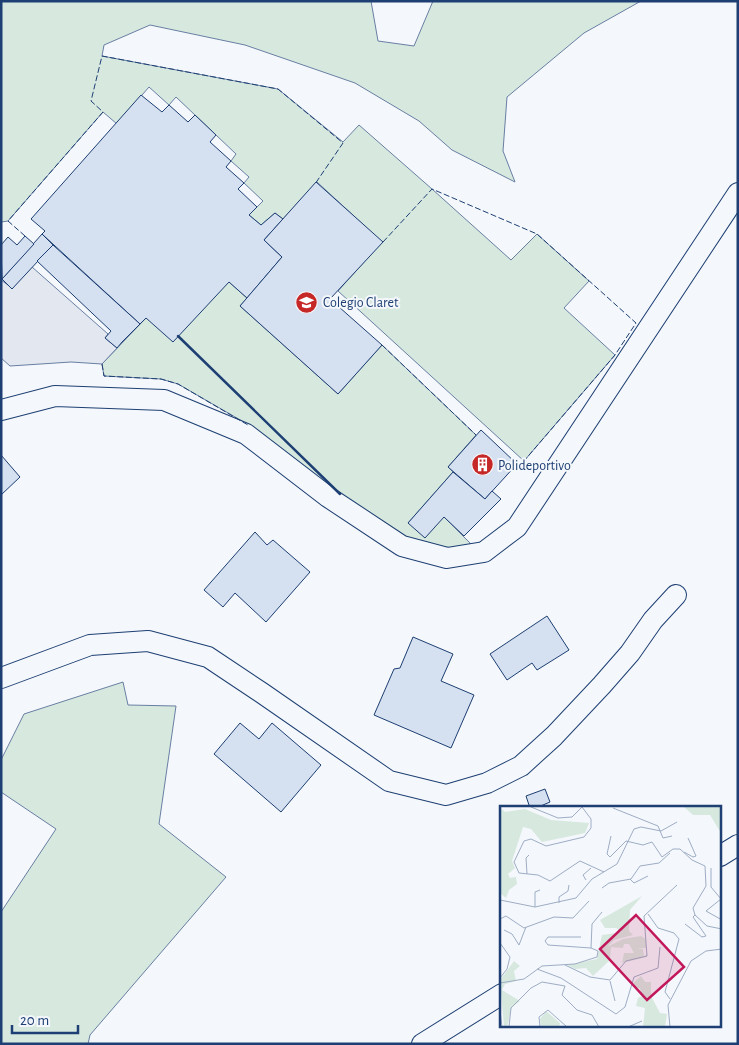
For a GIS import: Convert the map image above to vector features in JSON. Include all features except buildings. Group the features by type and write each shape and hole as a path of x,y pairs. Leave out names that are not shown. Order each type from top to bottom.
{"street":[{"path":"1,410 55,396 164,400 246,434 328,497 402,546 447,558 484,552 517,527 738,193"},
{"path":"1,678 90,645 148,640 208,657 389,781 446,795 488,783 521,766 528,760 554,736 602,685 630,653 653,620 676,595"},
{"path":"722,855 738,845"},
{"path":"422,1044 500,995"}],"shaded area":[{"path":"1,1 371,1 378,41 414,46 433,1 641,1 584,33 507,97 503,151 515,182 452,150 419,121 355,83 245,45 150,25 104,45 102,56 278,89 343,142 359,125 511,260 537,234 589,281 564,308 615,355 524,461 338,291 382,242 317,182 283,219 275,213 261,225 249,215 263,201 244,183 249,177 231,161 236,154 176,97 169,105 149,87 117,124 103,112 8,221 1,222"},
{"path":"32,267 108,334 105,338 117,348 102,364 71,362 10,366 1,358 1,280 12,288"},
{"path":"229,282 247,298 240,306 338,394 382,345 476,435 448,467 453,472 408,523 444,517 471,544 423,554 393,534 242,421 178,384 161,379 104,376 102,364 146,318"},
{"path":"123,682 128,705 176,706 159,824 226,877 90,1035 88,1044 1,1044 1,912 56,829 1,792 1,760 24,714"}],"fence":[{"path":"25,236 8,221 103,112 91,101 102,56 278,89 343,143 315,184"},
{"path":"383,242 432,189 537,234 636,323 615,355 524,461"},
{"path":"382,345 476,435"},
{"path":"102,364 104,376 161,379 178,384 248,425"}],"wall":[{"path":"178,336 340,494"}],"place":[{"name":"Colegio Claret","path":"307,302"},
{"name":"Polideportivo","path":"482,465"}]}
